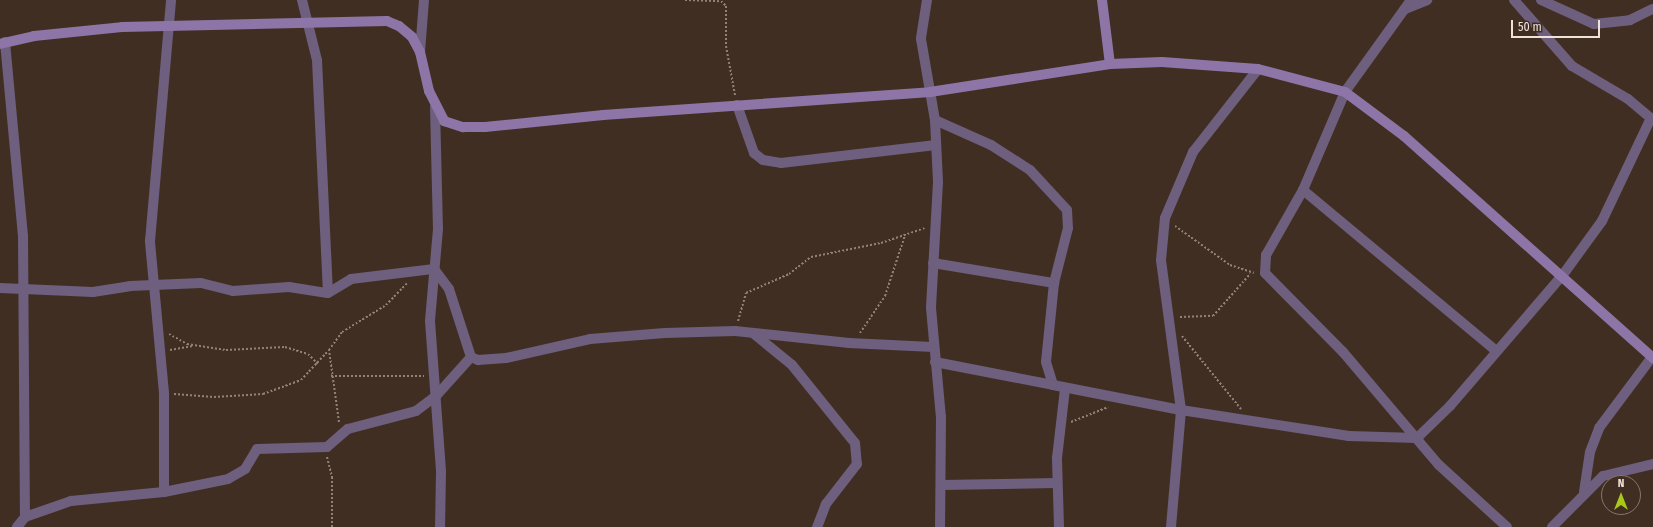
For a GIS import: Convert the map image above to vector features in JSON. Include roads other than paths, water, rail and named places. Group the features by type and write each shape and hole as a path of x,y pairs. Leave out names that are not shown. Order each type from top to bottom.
{"street":[{"path":"164,492 164,393 162,352 157,285 150,225 170,27 171,0"},
{"path":"302,0 310,23 318,75 328,293"},
{"path":"420,52 424,0"},
{"path":"927,0 921,38 935,120 936,145 937,224 933,263 933,347 941,417 940,527"},
{"path":"1102,0 1110,64"},
{"path":"1411,0 1345,92 1303,190 1266,255 1265,273 1343,352 1439,465 1507,527"},
{"path":"1404,9 1427,0"},
{"path":"935,362 1053,385 1065,389 1181,410 1349,436 1416,438 1562,276 1602,221 1652,119 1628,99 1572,66 1514,0"},
{"path":"1541,0 1594,24 1630,20 1653,9"},
{"path":"26,517 23,236 3,43 93,29 387,22 399,26 412,37 420,52 435,107 438,229 430,321 436,396 440,527"},
{"path":"435,107 444,121 463,127 485,127 737,104 930,92 1110,64 1162,62 1258,69 1345,92 1404,136 1652,358 1599,428 1590,452 1584,492"},
{"path":"1171,527 1181,410 1161,260 1165,218 1193,152 1258,69"},
{"path":"737,104 754,153 763,160 781,164 936,145"},
{"path":"935,120 991,145 1030,170 1067,210 1068,228 1054,283 1046,362 1053,385"},
{"path":"1303,190 1496,351"},
{"path":"933,263 1054,283"},
{"path":"0,288 93,292 157,285 201,283 233,291 289,287 328,293 351,279 434,269"},
{"path":"434,269 449,289 471,356 478,360 506,358 627,335 735,332 849,343 933,347"},
{"path":"754,334 792,365 855,443 857,464 826,504 817,527"},
{"path":"17,527 26,517 71,501 164,492 239,474 257,449 322,449 341,432 408,415 436,396 471,356"},
{"path":"435,377 458,372"},
{"path":"1059,527 1056,483 1060,428 1065,389"},
{"path":"1552,527 1584,492 1603,476 1653,464"},
{"path":"941,485 1056,483"}]}
